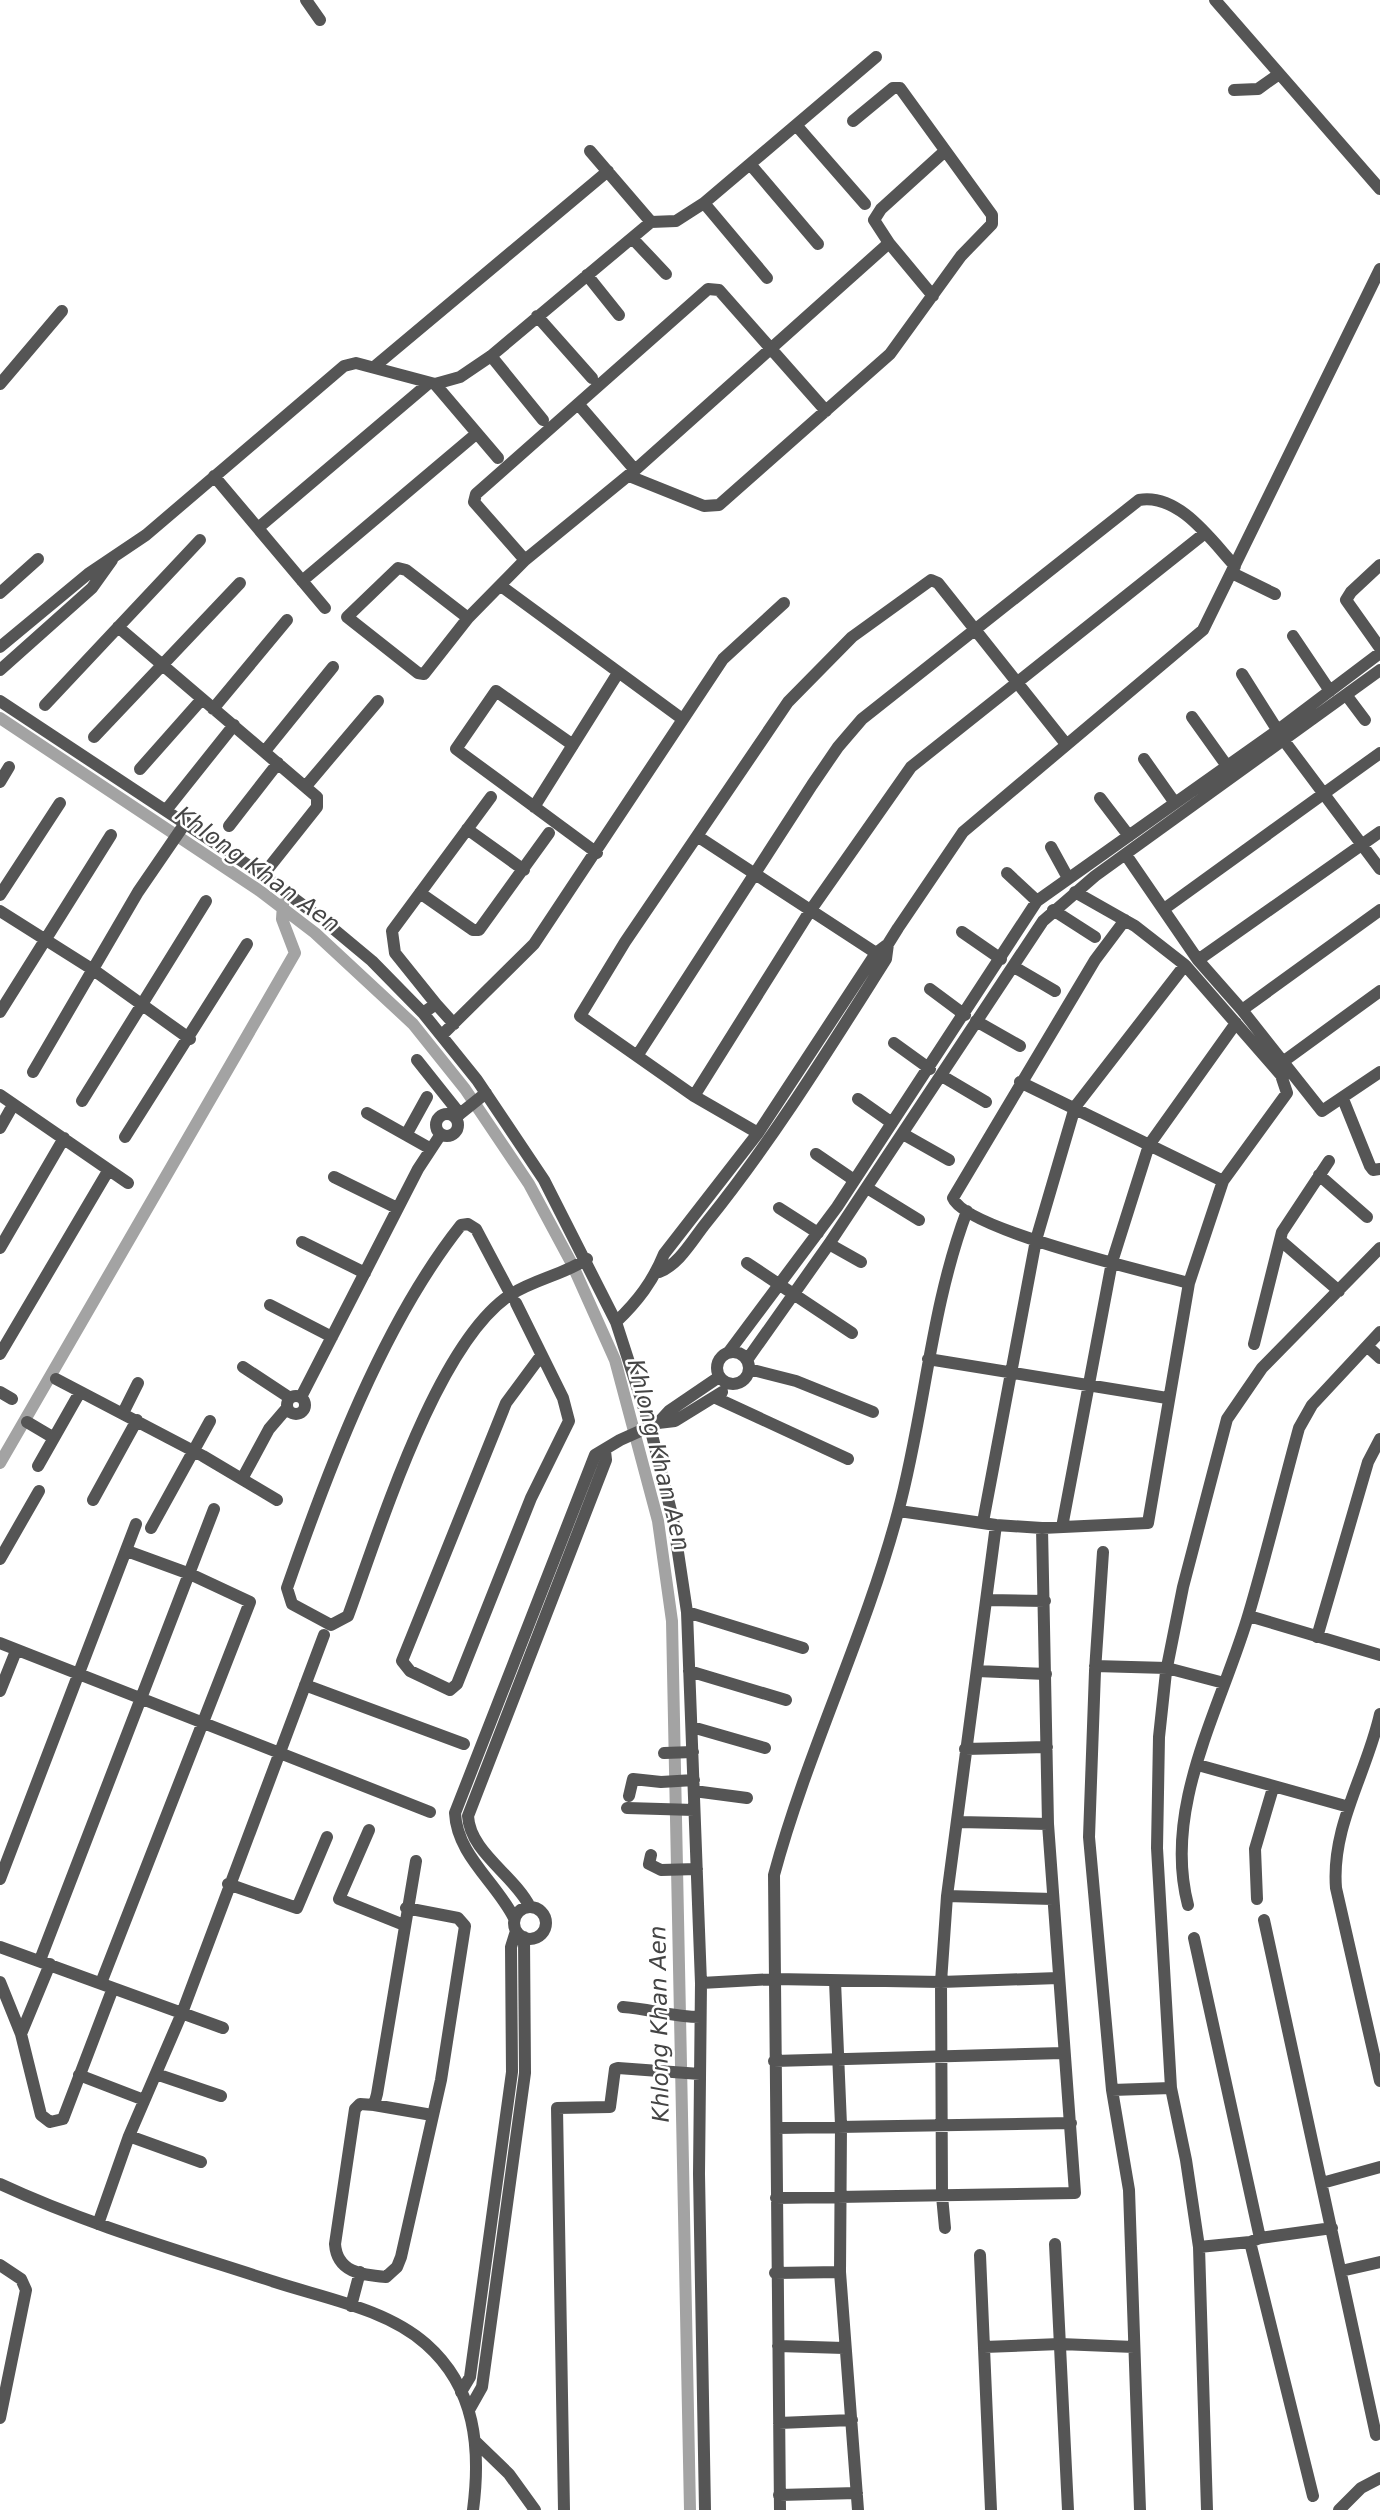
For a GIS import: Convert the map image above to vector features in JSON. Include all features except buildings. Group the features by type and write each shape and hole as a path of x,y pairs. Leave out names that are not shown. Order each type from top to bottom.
{"street":[{"path":"306,0 320,20"},
{"path":"1215,0 1272,80 1380,189"},
{"path":"0,647 68,589 146,535 344,366 356,363 432,383 460,377 491,356 651,222 676,221 704,203 876,57"},
{"path":"1234,90 1272,80"},
{"path":"579,405 632,473 704,506 716,507 898,345 961,256 992,224 993,217 900,88 893,88 853,121"},
{"path":"796,125 865,204"},
{"path":"590,150 651,222"},
{"path":"933,296 875,224 875,216 945,151"},
{"path":"750,164 818,244"},
{"path":"374,367 608,172"},
{"path":"704,203 767,278"},
{"path":"632,238 666,274"},
{"path":"468,618 406,570 398,568 347,617 420,674 426,672 468,618 525,560 632,473 889,243"},
{"path":"732,1180 758,1133 813,1063 876,953 888,944 963,832 1195,638 1209,622 1380,270"},
{"path":"587,275 619,315"},
{"path":"525,560 474,502 476,494 712,287 719,290 826,411"},
{"path":"0,384 62,311"},
{"path":"537,316 592,378"},
{"path":"491,356 543,420"},
{"path":"432,383 498,458"},
{"path":"258,528 432,383"},
{"path":"302,581 475,434"},
{"path":"214,476 325,608"},
{"path":"637,1056 754,873 849,733 975,629 1139,500 1154,499 1182,512 1205,533 1233,570 1275,594"},
{"path":"694,1096 810,911 911,767 1205,533"},
{"path":"45,705 200,540"},
{"path":"0,670 92,588 114,556"},
{"path":"0,593 38,559"},
{"path":"651,1427 669,1411 724,1380 741,1382 748,1364 829,1244 853,1180 892,1123 919,1096 936,1072 971,1018 1001,959 1038,901 1068,878 1126,855 1208,788 1282,736 1330,691 1380,650 1346,600 1380,565"},
{"path":"758,1133 694,1096 580,1016 788,702 852,637 922,583 931,580 938,583 1019,681 1066,744"},
{"path":"94,737 240,583"},
{"path":"501,586 681,718"},
{"path":"442,1035 534,944 597,853 681,718 723,659 785,603"},
{"path":"214,709 287,621"},
{"path":"118,627 317,797 317,807 263,875"},
{"path":"1293,636 1330,691"},
{"path":"265,751 333,667"},
{"path":"971,1018 1014,967 1053,910 1075,892 1091,871 1129,836 1175,803 1208,788 1227,766 1347,696 1380,670"},
{"path":"534,807 618,673"},
{"path":"1241,674 1323,794 1380,869"},
{"path":"573,745 496,691 456,752 597,853"},
{"path":"1347,696 1365,720"},
{"path":"140,769 202,699"},
{"path":"0,701 263,875 334,929 423,1013 442,1035 544,1180 616,1322 651,1427 673,1519 687,1612 692,1727 688,1752 691,1869 701,1983 696,2017 694,2074 699,2174 705,2510"},
{"path":"306,786 378,701"},
{"path":"1192,717 1227,766"},
{"path":"167,809 234,725"},
{"path":"1164,909 1380,753"},
{"path":"1144,758 1175,803"},
{"path":"229,826 278,762"},
{"path":"0,782 9,767"},
{"path":"454,1024 402,963 391,943 392,931 491,797"},
{"path":"1100,798 1129,836"},
{"path":"0,895 60,803"},
{"path":"33,1072 159,860 184,824"},
{"path":"467,830 524,870"},
{"path":"1198,960 1380,832"},
{"path":"420,893 477,931 549,833"},
{"path":"2,1005 111,835"},
{"path":"697,836 876,953"},
{"path":"1051,847 1068,878"},
{"path":"1126,855 1198,960 1284,1061 1322,1111 1380,1072"},
{"path":"1007,873 1038,901"},
{"path":"899,1511 1042,1528 1148,1523 1167,1398 1189,1283 1223,1181 1285,1098 1288,1089 1281,1075 1185,965 1125,920 1075,892"},
{"path":"82,1101 206,901"},
{"path":"1053,910 1095,937"},
{"path":"1242,1010 1380,910"},
{"path":"0,911 95,971 190,1039"},
{"path":"1125,920 1095,960 1020,1082 954,1196 954,1203 1013,1234 1189,1283"},
{"path":"962,932 1001,959"},
{"path":"125,1137 190,1039 247,944"},
{"path":"616,1322 635,1304 659,1272 668,1268 732,1180 886,959 888,944"},
{"path":"945,2228 942,2196 941,1982 947,1896 987,1600 989,1523 1009,1374 1035,1240 1075,1107 1185,965"},
{"path":"1014,967 1055,991"},
{"path":"930,989 971,1018 1020,1046"},
{"path":"1284,1061 1380,991"},
{"path":"423,1013 436,1004"},
{"path":"1062,1527 1091,1385 1112,1262 1149,1145 1236,1023"},
{"path":"894,1043 986,1102"},
{"path":"417,1060 460,1115"},
{"path":"1020,1082 1223,1181"},
{"path":"242,1479 269,1429 293,1401 332,1337 397,1208 431,1149 441,1134 450,1136 457,1130 460,1115 484,1094"},
{"path":"0,1095 128,1184"},
{"path":"469,2410 482,2387 519,2072 518,1929 506,1903 461,1844 456,1831 455,1813 596,1455 620,1440 651,1427 675,1421 716,1398 724,1380 719,1359 728,1353 780,1287 818,1233 867,1188 903,1133 919,1096"},
{"path":"406,1135 427,1097"},
{"path":"858,1099 892,1123"},
{"path":"1343,1099 1370,1166 1373,1170 1380,1169"},
{"path":"0,1128 13,1105"},
{"path":"367,1113 431,1149"},
{"path":"903,1133 949,1160"},
{"path":"0,1248 64,1138"},
{"path":"816,1154 853,1180"},
{"path":"1254,1344 1286,1222 1329,1161"},
{"path":"0,1354 108,1171"},
{"path":"1319,1175 1367,1217"},
{"path":"334,1177 397,1208"},
{"path":"867,1188 919,1220"},
{"path":"779,1208 818,1233"},
{"path":"780,2510 775,2273 777,2128 774,2061 774,1875 805,1775 876,1584 899,1511 947,1269 967,1212"},
{"path":"540,1357 521,1379 506,1403 402,1661 410,1671 450,1690 457,1684 531,1498 569,1421 563,1398 510,1300 475,1229 468,1224 461,1224 394,1331 362,1394 286,1588 292,1604 331,1625 348,1616 395,1488 444,1377 483,1319 510,1300 555,1272 563,1272 583,1261"},
{"path":"1280,1240 1339,1291"},
{"path":"302,1242 365,1273"},
{"path":"829,1244 861,1262"},
{"path":"1207,2510 1199,2248 1186,2161 1171,2088 1157,1848 1159,1737 1167,1668 1183,1587 1227,1419 1262,1368 1380,1248"},
{"path":"747,1263 852,1333"},
{"path":"270,1305 332,1337"},
{"path":"1188,1905 1182,1883 1181,1851 1198,1765 1248,1616 1303,1418 1380,1332"},
{"path":"1367,1346 1380,1358"},
{"path":"728,1353 735,1352 748,1364 873,1412"},
{"path":"928,1359 1167,1398"},
{"path":"243,1367 293,1401"},
{"path":"55,1379 194,1451 277,1500"},
{"path":"123,1413 138,1383"},
{"path":"38,1466 80,1392"},
{"path":"716,1398 848,1459"},
{"path":"93,1500 137,1420"},
{"path":"151,1528 210,1421"},
{"path":"27,1422 54,1438"},
{"path":"1317,1637 1368,1462 1380,1438"},
{"path":"518,1929 537,1936 546,1925 543,1914 530,1907 523,1894 472,1836 468,1816 606,1460 605,1451"},
{"path":"0,1559 39,1491"},
{"path":"21,2034 141,1699 214,1508"},
{"path":"0,1879 136,1524"},
{"path":"776,2198 1075,2193 1048,1824 1042,1528"},
{"path":"0,1982 21,2034 41,2115 45,2119 62,2120 107,1986 250,1600 190,1574 127,1552"},
{"path":"1103,1552 1095,1666 1089,1838 1112,2090 1129,2190 1140,2510"},
{"path":"987,1600 1045,1601"},
{"path":"687,1612 803,1648"},
{"path":"1248,1616 1380,1655"},
{"path":"98,2224 129,2136 182,2013 228,1884 324,1635"},
{"path":"0,1643 430,1812"},
{"path":"0,1690 16,1651"},
{"path":"1095,1666 1167,1668 1224,1683"},
{"path":"689,1671 786,1700"},
{"path":"977,1671 1046,1674"},
{"path":"305,1685 464,1744"},
{"path":"1380,1714 1378,1735 1339,1833 1334,1866 1336,1888 1380,2081"},
{"path":"692,1727 765,1748"},
{"path":"965,1749 1047,1748"},
{"path":"664,1752 688,1752"},
{"path":"1198,1765 1349,1807"},
{"path":"689,1810 628,1802 633,1779 690,1784 747,1798"},
{"path":"1257,1899 1255,1849 1273,1788"},
{"path":"958,1822 1048,1824"},
{"path":"369,1830 339,1899 404,1926"},
{"path":"228,1884 297,1908 327,1837"},
{"path":"651,1855 650,1867 666,1870 691,1869"},
{"path":"374,2105 416,1861"},
{"path":"947,1896 1053,1899"},
{"path":"518,1929 530,1907"},
{"path":"406,1908 458,1918 465,1926 432,2115 400,2262 386,2277 341,2265 335,2244 355,2109 360,2104 374,2105 432,2115"},
{"path":"1264,1920 1376,2435"},
{"path":"1194,1938 1255,2240 1313,2496"},
{"path":"0,1947 223,2028"},
{"path":"701,1983 775,1979 941,1982 1058,1978"},
{"path":"835,1981 841,2125 840,2272 858,2510"},
{"path":"623,2007 657,2009 666,2015 696,2017"},
{"path":"774,2061 1063,2053"},
{"path":"564,2510 556,2112 564,2106 610,2107 615,2069 694,2074"},
{"path":"156,2074 221,2096"},
{"path":"79,2075 144,2100"},
{"path":"1112,2090 1171,2088"},
{"path":"777,2128 1071,2123"},
{"path":"129,2136 201,2162"},
{"path":"1322,2183 1380,2167"},
{"path":"0,2184 98,2224 351,2306 407,2329 426,2344 461,2392 469,2410 478,2474 474,2510"},
{"path":"461,2392 470,2377 504,2192"},
{"path":"1199,2248 1332,2228"},
{"path":"1055,2245 1068,2510"},
{"path":"980,2255 991,2510"},
{"path":"1341,2271 1380,2262"},
{"path":"0,2265 21,2279 26,2290 4,2373 0,2418"},
{"path":"351,2306 360,2272"},
{"path":"775,2273 840,2272"},
{"path":"984,2347 1060,2344 1134,2347"},
{"path":"778,2346 844,2348"},
{"path":"779,2423 852,2420"},
{"path":"475,2441 509,2474 535,2510"},
{"path":"1339,2510 1361,2488 1380,2478"},
{"path":"779,2495 857,2493"}],"waterway":[{"name":"Khlong Khan Aen","path":"0,718 260,891 315,933 413,1024 465,1089 529,1184 572,1264 615,1360 658,1521 672,1621 690,2510"},
{"path":"0,1463 295,953 282,919 283,904"}]}
